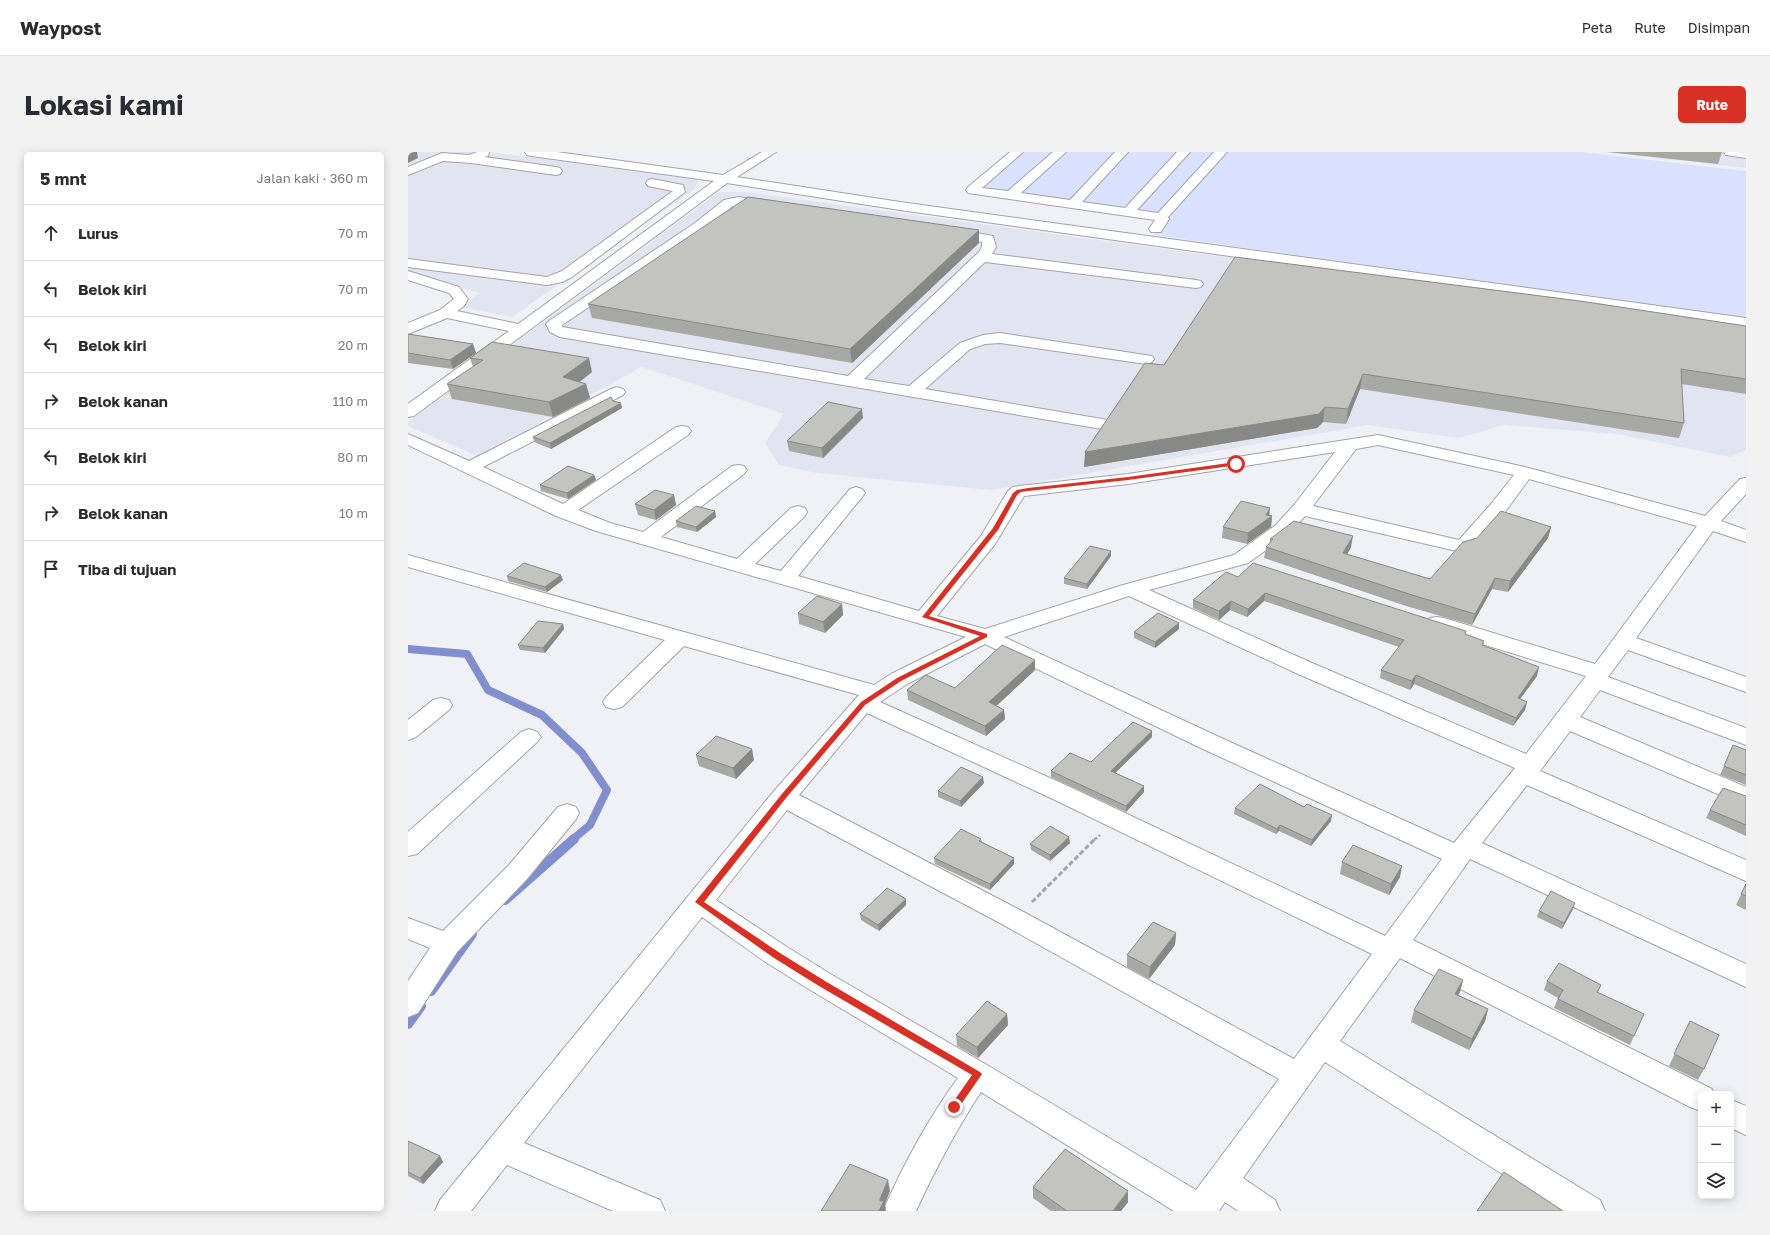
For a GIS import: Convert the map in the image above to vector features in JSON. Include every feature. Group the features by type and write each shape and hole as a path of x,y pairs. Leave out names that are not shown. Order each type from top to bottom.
{"street":[{"path":"471,159 486,152"},
{"path":"532,152 566,154 900,206 1746,323"},
{"path":"408,412 725,179 770,152"},
{"path":"1017,152 972,190 1160,217"},
{"path":"1010,196 1060,152"},
{"path":"1072,205 1122,152"},
{"path":"1128,212 1184,152"},
{"path":"1149,240 1162,219 1160,217 1221,152"},
{"path":"1730,152 1746,154"},
{"path":"408,171 442,157 471,159 566,172"},
{"path":"408,263 547,281 557,279 567,274 679,192 679,188 636,181"},
{"path":"787,208 740,201 729,203 700,226 554,324 555,329 560,332 1102,424"},
{"path":"851,382 982,257 989,247 988,239 937,230"},
{"path":"982,257 1196,284"},
{"path":"408,275 454,290 461,298 459,303 445,313 408,329"},
{"path":"445,313 522,329"},
{"path":"912,392 965,346 983,340 1000,338 1146,359"},
{"path":"470,467 617,392"},
{"path":"563,512 682,432"},
{"path":"408,439 563,512 645,540 925,617 985,636 1210,743 1463,851 1746,976"},
{"path":"925,617 988,540 1015,494 1019,491 1128,479 1378,440 1525,472 1709,523 1746,536"},
{"path":"451,1211 783,797 869,698 899,679 985,636 1130,589 1242,559 1283,529 1301,509 1350,445"},
{"path":"645,540 738,470"},
{"path":"1301,509 1461,546 1466,544 1498,508 1525,472"},
{"path":"699,902 777,955 822,983 977,1074 1200,1210 1223,1182 1298,1076 1463,851 1566,720 1709,523 1746,483"},
{"path":"785,579 856,493"},
{"path":"740,567 798,512"},
{"path":"1242,559 1264,567"},
{"path":"408,562 679,638 869,698 977,753 1392,947 1698,1097"},
{"path":"1130,589 1746,871"},
{"path":"1421,618 1597,676 1746,737"},
{"path":"614,702 679,638"},
{"path":"1624,641 1746,685"},
{"path":"408,732 441,705"},
{"path":"1566,720 1746,797"},
{"path":"408,847 528,737"},
{"path":"783,797 1014,919 1298,1076"},
{"path":"408,1005 447,944 518,872 567,813"},
{"path":"408,928 447,944"},
{"path":"1322,1044 1589,1211"},
{"path":"899,1211 928,1152 954,1107 977,1074"},
{"path":"1734,1115 1746,1121"},
{"path":"501,1148 649,1211"},
{"path":"1223,1182 1264,1211"}],"path":[{"path":"1014,919 1048,888 1117,818"}],"shaded area":[{"path":"408,152 489,152 698,180 695,189 512,317 461,307 480,293 408,273"},
{"path":"1015,152 1581,152 1746,171 1746,318 1153,235 1169,217 968,188"},
{"path":"1601,152 1746,152 1746,168"},
{"path":"719,192 745,192 1746,328 1746,450 1730,457 1617,434 1504,425 1458,438 1368,425 991,490 817,473 779,465 765,443 784,414 642,367 478,456 408,426 408,422"}],"building":[{"path":"748,197 979,230 850,349 588,304"},
{"path":"1235,257 1580,301 1746,326 1746,379 1681,369 1684,423 1363,374 1348,409 1325,407 1319,414 1085,452 1145,363 1164,365"},
{"path":"408,334 473,344 450,360 408,353"},
{"path":"492,342 589,358 563,377 586,384 549,402 447,384 483,360 470,358"},
{"path":"611,397 613,401 621,403 550,443 533,437"},
{"path":"828,402 862,409 822,448 787,441"},
{"path":"568,466 594,475 567,493 540,485"},
{"path":"655,490 674,495 654,510 635,504"},
{"path":"1241,501 1270,508 1266,515 1272,516 1248,533 1223,527"},
{"path":"696,506 715,511 696,527 676,521"},
{"path":"1501,511 1551,527 1510,581 1495,578 1475,614 1266,547 1273,539 1270,539 1294,521 1353,536 1343,553 1430,579 1463,542 1477,538"},
{"path":"1090,546 1111,551 1087,584 1064,578"},
{"path":"524,563 561,575 545,587 507,576"},
{"path":"1253,563 1466,631 1465,634 1484,641 1482,645 1539,667 1518,698 1527,702 1516,718 1416,675 1412,681 1381,670 1404,640 1265,593 1248,609 1231,601 1219,611 1193,600 1226,572 1238,577"},
{"path":"817,596 842,604 823,622 798,613"},
{"path":"1158,613 1179,623 1155,642 1134,632"},
{"path":"538,621 563,624 543,648 518,645"},
{"path":"1002,645 1035,660 989,702 1004,710 985,726 907,690 926,675 955,688"},
{"path":"1133,722 1152,731 1111,771 1144,786 1126,806 1051,771 1070,753 1091,762"},
{"path":"716,736 752,749 733,768 696,755"},
{"path":"1733,745 1746,750 1746,775 1724,766"},
{"path":"961,767 983,777 960,801 938,791"},
{"path":"1260,784 1304,807 1307,804 1332,815 1312,840 1280,825 1277,829 1235,808"},
{"path":"1723,788 1746,796 1746,825 1710,810"},
{"path":"1050,826 1069,837 1050,855 1030,844"},
{"path":"961,829 981,839 979,841 1014,858 990,884 934,858"},
{"path":"1353,845 1402,866 1391,884 1342,862"},
{"path":"1746,884 1746,896 1741,894"},
{"path":"887,888 906,899 878,925 860,914"},
{"path":"1551,891 1575,903 1564,923 1539,911"},
{"path":"1153,922 1176,933 1150,967 1127,955"},
{"path":"1559,963 1601,985 1597,992 1644,1014 1634,1036 1558,999 1563,990 1547,981"},
{"path":"1439,969 1463,980 1455,994 1488,1009 1472,1039 1414,1010"},
{"path":"987,1001 1007,1014 977,1047 956,1035"},
{"path":"1690,1021 1719,1035 1704,1069 1674,1054"},
{"path":"408,1141 440,1156 420,1178 408,1172"},
{"path":"1065,1149 1128,1191 1113,1211 1067,1211 1033,1187"},
{"path":"850,1164 888,1180 880,1199 880,1201 884,1201 879,1211 821,1211"},
{"path":"1504,1172 1563,1211 1477,1211"}],"waterway":[{"path":"408,649 467,654 488,690 542,715 582,753 607,790 590,825 572,840"},
{"path":"505,900 574,839"},
{"path":"431,991 472,934"},
{"path":"408,1024 421,1006"}],"route":[{"path":"954,1107 977,1074 822,983 777,955 699,902 783,797 863,703 899,679 985,636 925,617 988,540 1015,494 1019,491 1028,489 1128,479 1236,464"}]}
